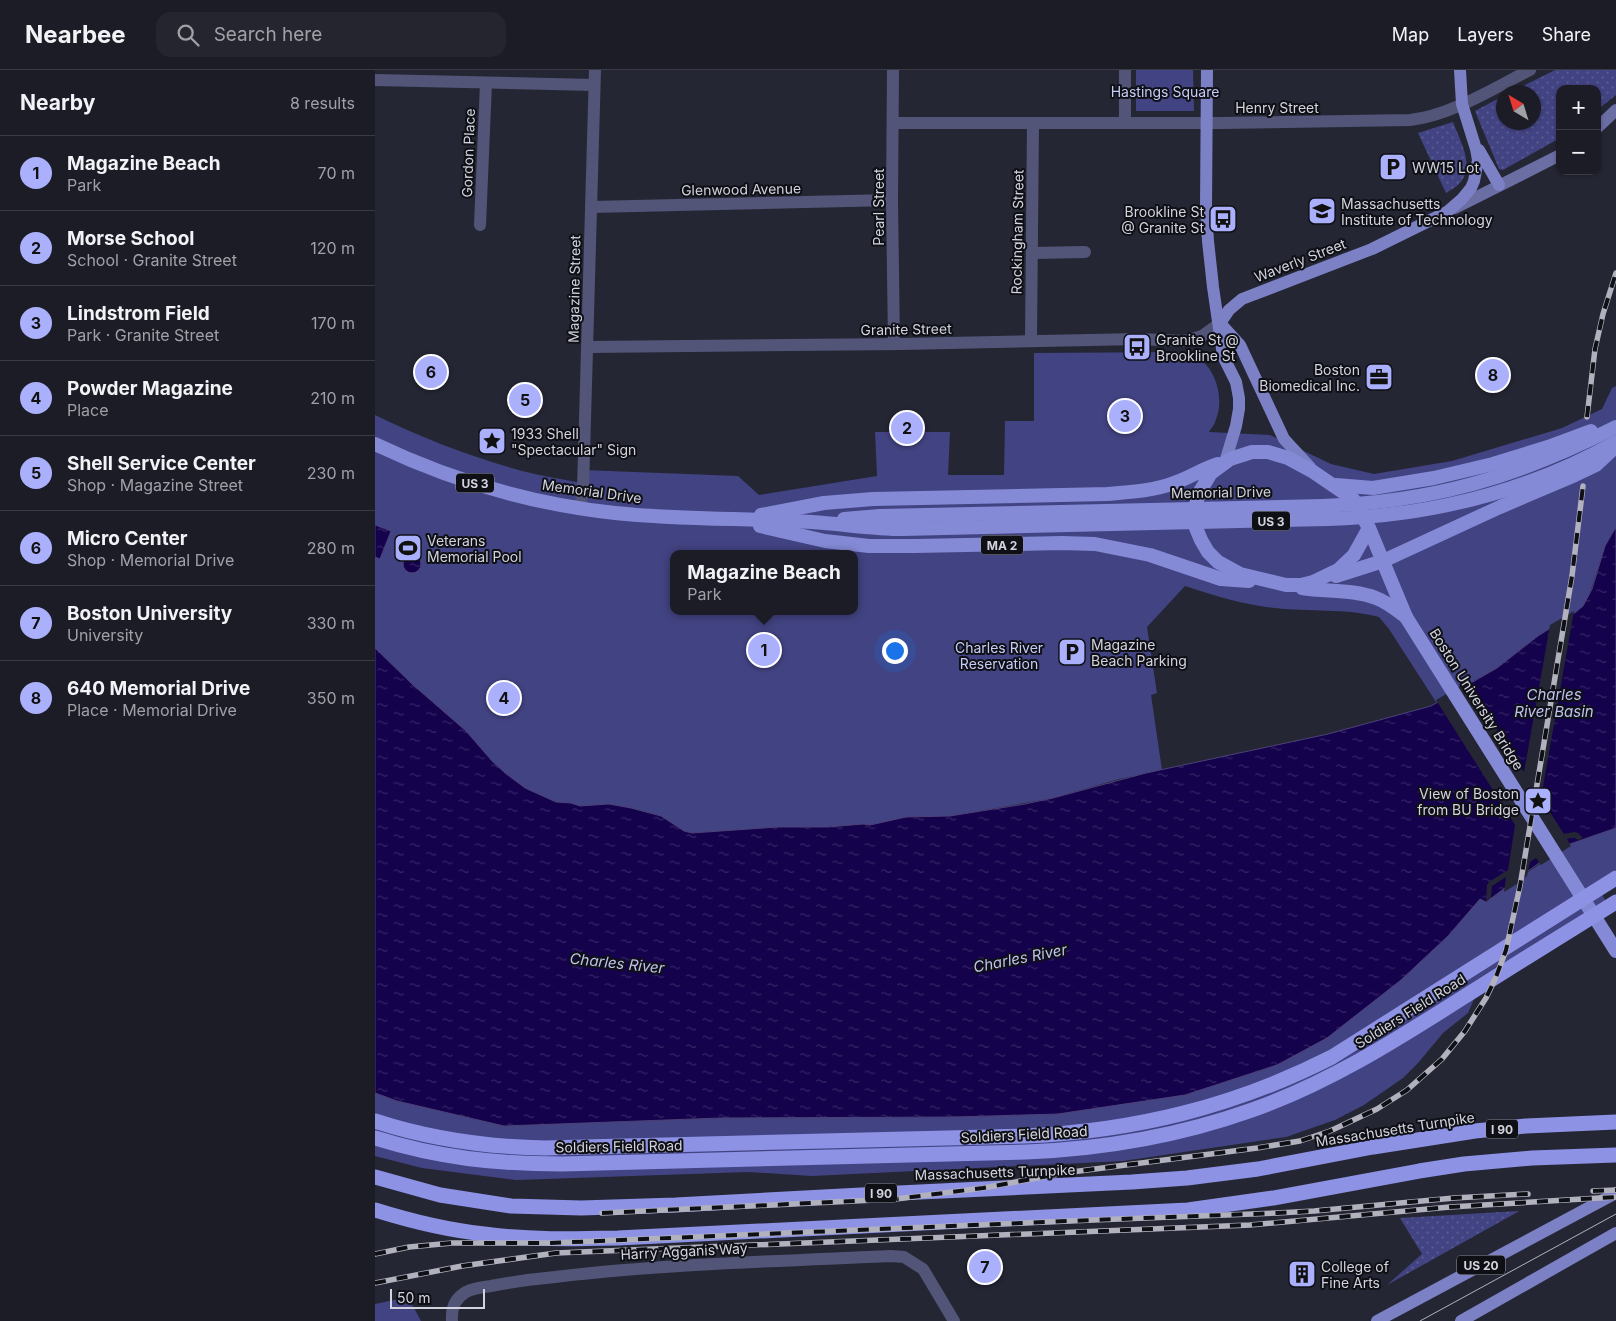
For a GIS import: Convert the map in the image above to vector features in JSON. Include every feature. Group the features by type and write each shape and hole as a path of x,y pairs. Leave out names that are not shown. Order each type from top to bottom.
{"highway":[{"path":"1333,485 1373,488 1434,478 1493,464 1548,447 1585,432 1616,426"},
{"name":"Memorial Drive","path":"1096,518 1352,505 1403,500 1487,481 1519,470 1561,453 1616,426"},
{"name":"Memorial Drive","path":"375,444 468,481 523,497 580,508 639,515 813,522 880,516 1360,518 1446,506 1491,495 1540,478 1616,442"},
{"path":"1286,585 1301,585 1383,561 1589,468 1616,446"},
{"name":"MA 2","path":"738,520 815,504 865,499 1131,492 1172,484 1243,454 1268,452 1288,458 1312,471 1354,500 1369,528"},
{"path":"1225,462 1208,477 1197,498 1194,516 1197,532 1208,552 1222,565 1241,574 1263,580"},
{"name":"MA 2","path":"738,520 806,538 846,544 898,546 1095,544 1149,555 1221,579 1238,581 1263,580 1286,585"},
{"path":"1313,582 1333,573 1347,563 1354,555 1369,528"},
{"name":"Boston University Bridge","path":"1369,528 1406,618 1616,950"},
{"name":"Boston University Bridge","path":"1286,585 1367,595 1383,601 1406,618"},
{"name":"Soldiers Field Road","path":"375,1121 451,1140 498,1146 545,1148 1025,1136 1092,1131 1145,1122 1182,1114 1247,1095 1325,1061 1610,882"},
{"name":"Soldiers Field Road","path":"375,1138 423,1152 467,1160 515,1164 1034,1152 1094,1147 1141,1140 1239,1115 1318,1083 1403,1035 1616,902"},
{"name":"Massachusetts Turnpike","path":"375,1177 433,1193 488,1203 542,1208 676,1206 899,1192 1122,1183 1187,1178 1258,1169 1446,1135 1517,1127 1616,1122"},
{"name":"I 90","path":"375,1210 416,1222 483,1234 554,1239 618,1238 1188,1210 1273,1198 1443,1166 1541,1157 1616,1155"}],"main road":[{"path":"1207,70 1207,224 1213,287 1223,356 1235,382 1239,398 1236,426 1225,462"},
{"path":"1447,212 1471,188 1478,160 1462,104 1461,70"},
{"path":"1601,124 1616,110"},
{"path":"1474,141 1499,185"},
{"name":"Waverly Street","path":"1219,323 1232,306 1246,297 1361,253 1556,157"},
{"path":"1219,323 1240,345 1284,439 1312,471"},
{"name":"US 20","path":"1377,1321 1616,1193"},
{"name":"US 20","path":"1461,1321 1616,1233"}],"street":[{"name":"Magazine Street","path":"580,508 583,489 588,347 595,70"},
{"name":"Pearl Street","path":"893,70 894,344"},
{"path":"1125,70 1125,122"},
{"name":"Henry Street","path":"893,123 1402,121 1425,118 1462,104 1530,70"},
{"path":"375,80 594,85"},
{"name":"Gordon Place","path":"480,224 486,83"},
{"name":"Rockingham Street","path":"1031,341 1033,123"},
{"name":"Glenwood Avenue","path":"591,208 892,200"},
{"path":"1033,253 1085,252"},
{"name":"Granite Street","path":"588,347 1138,339 1184,342 1202,336 1219,323"},
{"name":"Harry Agganis Way","path":"452,1321 452,1307 457,1299 466,1292 516,1281 620,1270 891,1256 904,1257 923,1269 954,1321"}],"green space":[{"name":"Hastings Square","path":"1136,70 1193,70 1194,111 1136,111"},
{"path":"1555,70 1616,70 1616,95 1601,107 1601,85 1556,85 1556,140 1503,170 1499,169 1475,111 1496,100 1496,130 1541,130 1541,85 1525,85"},
{"path":"1453,122 1465,154 1466,170 1459,184 1446,193 1418,133"},
{"name":"Charles River Reservation","path":"1183,352 1193,355 1202,361 1215,379 1218,389 1218,412 1209,432 1270,435 1331,464 1374,474 1452,461 1562,428 1602,409 1612,388 1616,386 1616,527 1605,546 1588,599 1583,606 1538,636 1497,668 1436,702 1389,629 1379,617 1354,612 1264,607 1230,600 1185,586 1147,627 1157,693 1151,695 1162,770 1119,779 1053,798 950,816 906,817 870,825 778,827 692,833 684,831 661,816 631,808 609,804 580,806 556,802 525,788 505,773 466,731 412,684 375,648 375,415 429,439 484,460 545,476 582,483 583,470 738,476 759,495 877,476 875,432 950,432 948,475 1004,475 1005,421 1034,421 1034,353"},
{"path":"1616,828 1616,870 1595,883 1612,911 1475,997 1468,1013 1443,1033 1403,1078 1364,1105 1335,1120 1286,1137 1123,1161 812,1176 749,1172 516,1180 422,1168 375,1156 375,1093 397,1101 504,1126 720,1118 954,1117 1058,1114 1401,980 1448,936 1480,898 1491,897 1570,844"},
{"path":"1519,1211 1387,1285 1422,1254 1400,1218"},
{"path":"408,1297 421,1321 375,1321 375,1304"}],"water":[{"path":"375,525 391,531 380,559 375,557"},
{"path":"1616,527 1616,828 1570,844 1539,863 1486,902 1480,899 1448,936 1401,980 1327,1038 1277,1065 1185,1095 1058,1114 954,1117 720,1118 504,1126 397,1101 375,1093 375,648 412,684 466,731 505,773 525,788 556,802 580,806 609,804 631,808 661,816 684,831 692,833 778,827 870,825 906,817 950,816 1025,804 1146,773 1328,734 1431,706 1497,668 1538,636 1583,606 1592,589 1605,546"},
{"path":"412,555 418,558 421,564 418,570 412,573 406,570 403,564 406,558"}],"pier":[{"path":"1574,611 1541,798 1564,834 1574,832 1583,838 1578,840 1573,837 1567,839 1571,846 1541,865 1536,858 1530,862 1527,876 1504,892 1506,877 1492,886 1491,897 1486,902 1487,885 1489,882 1508,870 1515,825 1436,700 1467,682 1524,772 1550,625"}],"tram line":[{"path":"1420,1321 1616,1214"}],"railway":[{"path":"1587,417 1595,349 1603,314 1616,273"},
{"path":"602,1213 896,1199 983,1188 1064,1173 1257,1148 1300,1141 1330,1131 1377,1109 1407,1090 1442,1059 1465,1031 1486,998 1506,950 1520,886 1572,576 1583,486"},
{"path":"1593,1191 1616,1190"},
{"path":"375,1254 409,1247 452,1243 551,1243 1277,1213 1454,1198 1528,1194"},
{"path":"375,1283 462,1266 556,1253 1250,1225 1450,1207 1616,1197"}],"place":[{"name":"WW15 Lot","path":"1393,167"},
{"name":"Massachusetts Institute of Technology","path":"1322,211"},
{"name":"Brookline St @ Granite St","path":"1223,219"},
{"name":"Granite St @ Brookline St","path":"1137,347"},
{"name":"Micro Center","path":"431,372"},
{"name":"640 Memorial Drive","path":"1493,375"},
{"name":"Boston Biomedical Inc.","path":"1379,377"},
{"name":"Shell Service Center","path":"525,400"},
{"name":"Lindstrom Field","path":"1125,416"},
{"name":"Morse School","path":"907,428"},
{"name":"1933 Shell \"Spectacular\" Sign","path":"492,441"},
{"name":"Veterans Memorial Pool","path":"408,548"},
{"name":"Magazine Beach","path":"764,650"},
{"name":"Magazine Beach Parking","path":"1072,652"},
{"name":"Powder Magazine","path":"504,698"},
{"name":"View of Boston from BU Bridge","path":"1538,801"},
{"name":"Boston University","path":"985,1267"},
{"name":"College of Fine Arts","path":"1302,1274"}],"water label":[{"name":"Charles River Basin","path":"1554,702"},
{"name":"Charles River","path":"1020,958"},
{"name":"Charles River","path":"617,963"}]}
